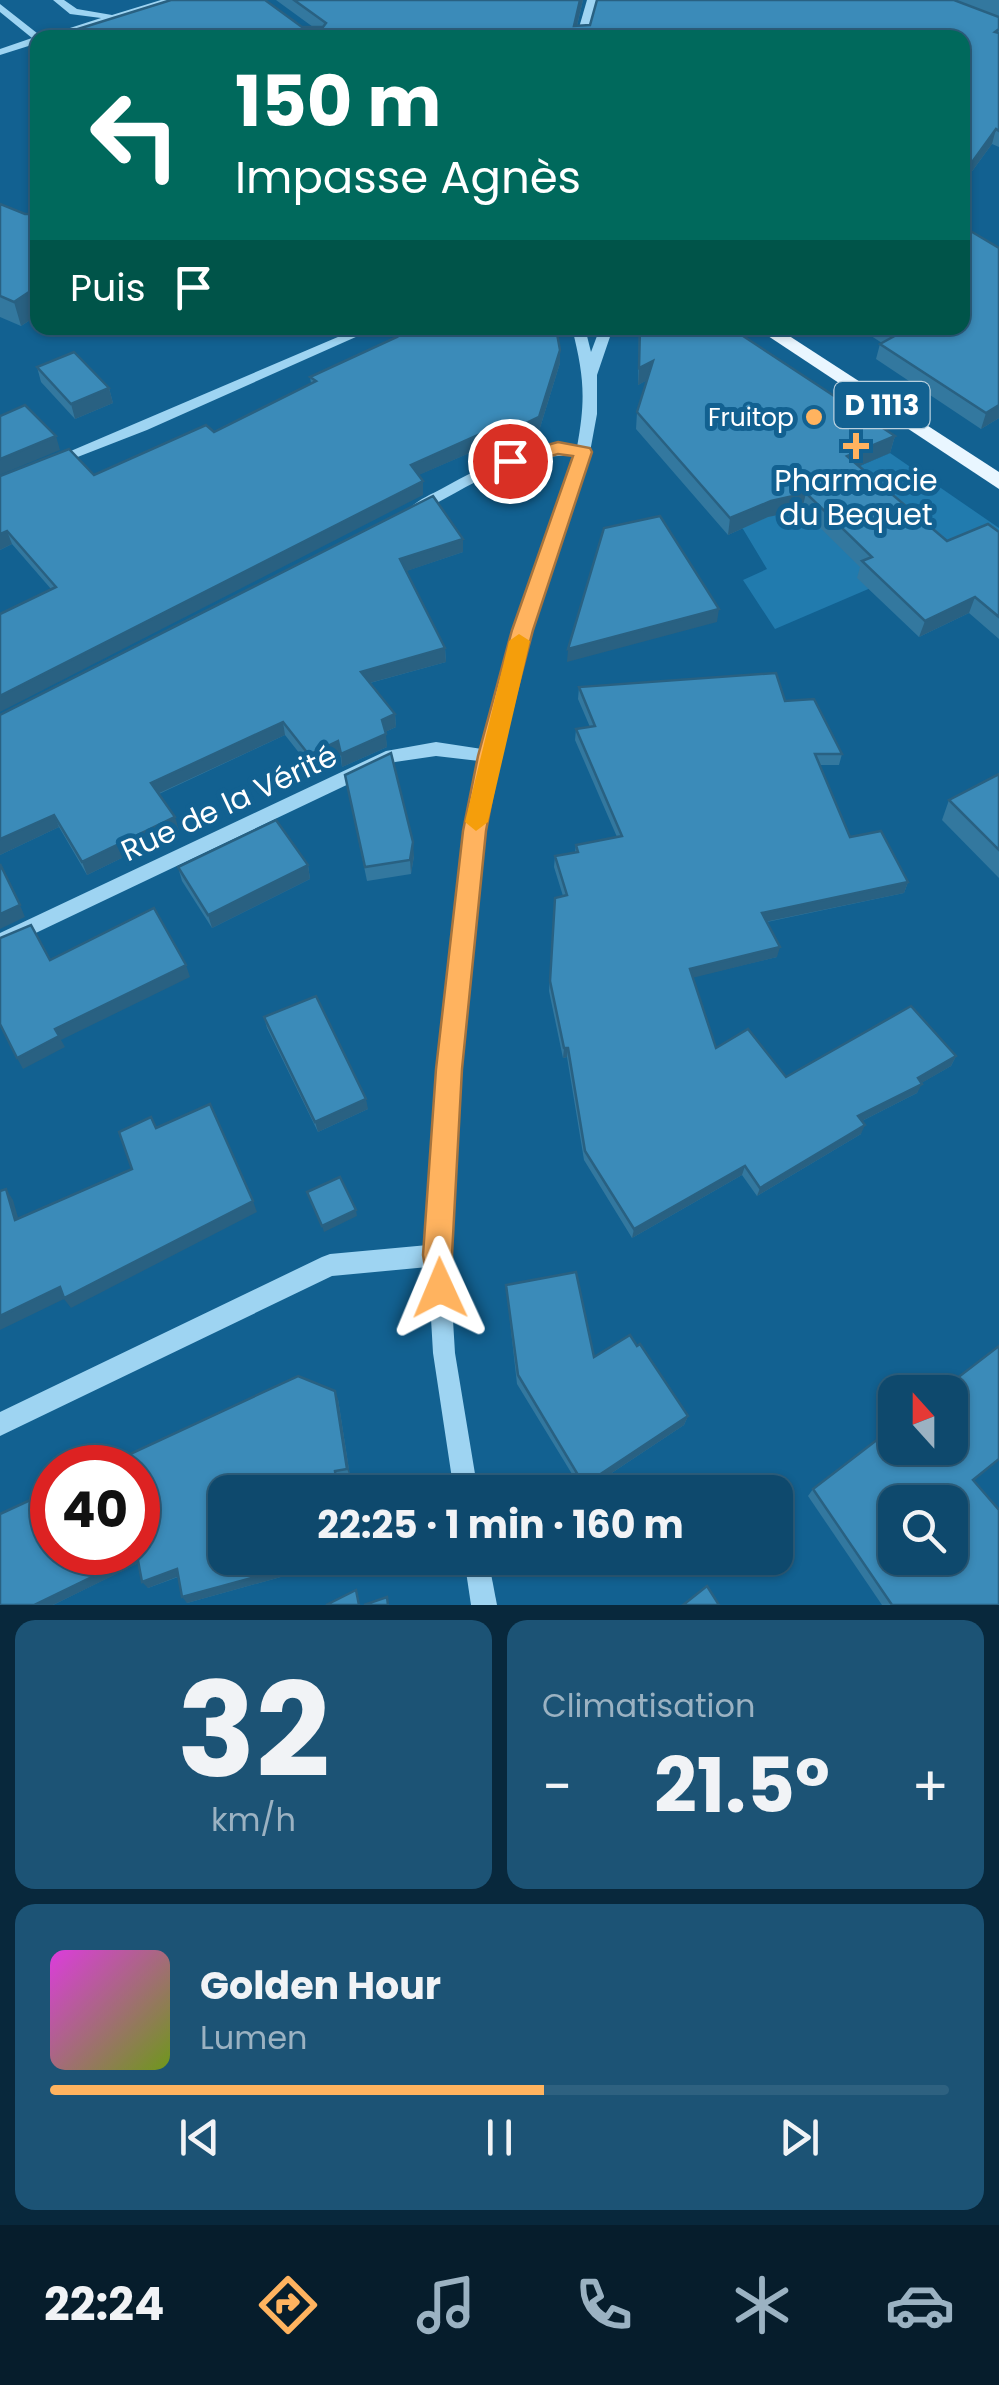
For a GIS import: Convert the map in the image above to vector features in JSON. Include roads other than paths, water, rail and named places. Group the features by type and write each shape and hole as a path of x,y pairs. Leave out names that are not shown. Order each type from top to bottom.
{"main road":[{"name":"D 1113","path":"776,335 999,482"}],"street":[{"path":"58,0 74,12 115,17"},
{"path":"73,30 170,0"},
{"path":"583,30 592,0"},
{"path":"0,8 30,32"},
{"path":"0,52 30,42"},
{"path":"34,470 142,428 353,335"},
{"path":"463,1475 444,1354 438,1255 451,1051 474,831 489,756 522,630 583,452 590,414 590,375 581,335"},
{"path":"590,375 604,335"},
{"path":"405,514 510,461 558,448 583,452"},
{"name":"Rue de la Vérité","path":"0,942 392,756 436,749 489,756"},
{"path":"0,1424 330,1266 438,1255"},
{"path":"479,1575 484,1605"}],"place":[{"name":"Fruitop","path":"814,417"},
{"name":"Pharmacie du Bequet","path":"856,446"}]}
